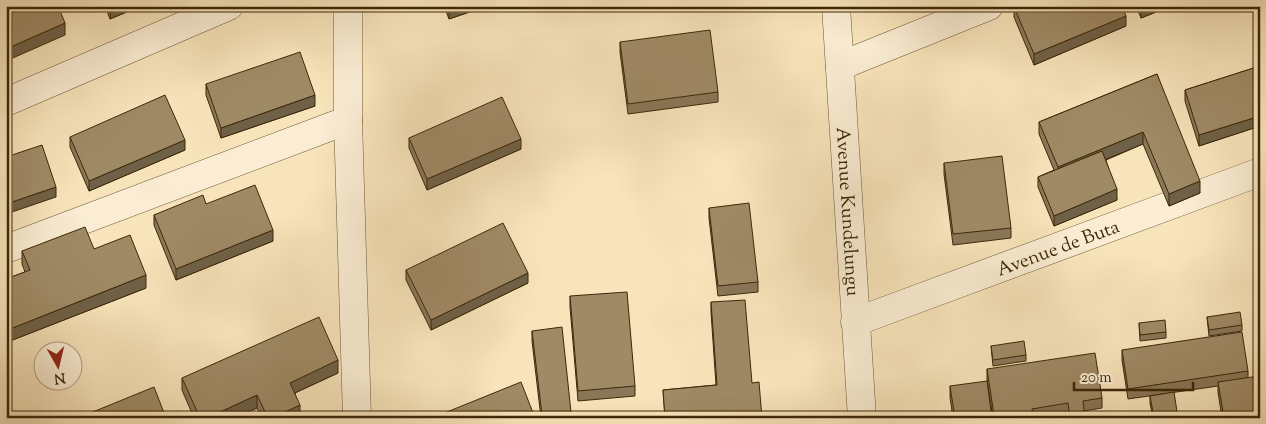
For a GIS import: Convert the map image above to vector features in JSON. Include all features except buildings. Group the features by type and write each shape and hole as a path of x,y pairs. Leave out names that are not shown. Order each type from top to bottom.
{"street":[{"path":"6,102 229,6"},
{"path":"348,6 348,120 357,418"},
{"name":"Avenue Kundelungu","path":"836,6 862,418"},
{"path":"840,66 989,6"},
{"path":"6,249 348,120"},
{"name":"Avenue de Buta","path":"856,322 1260,172"}]}
